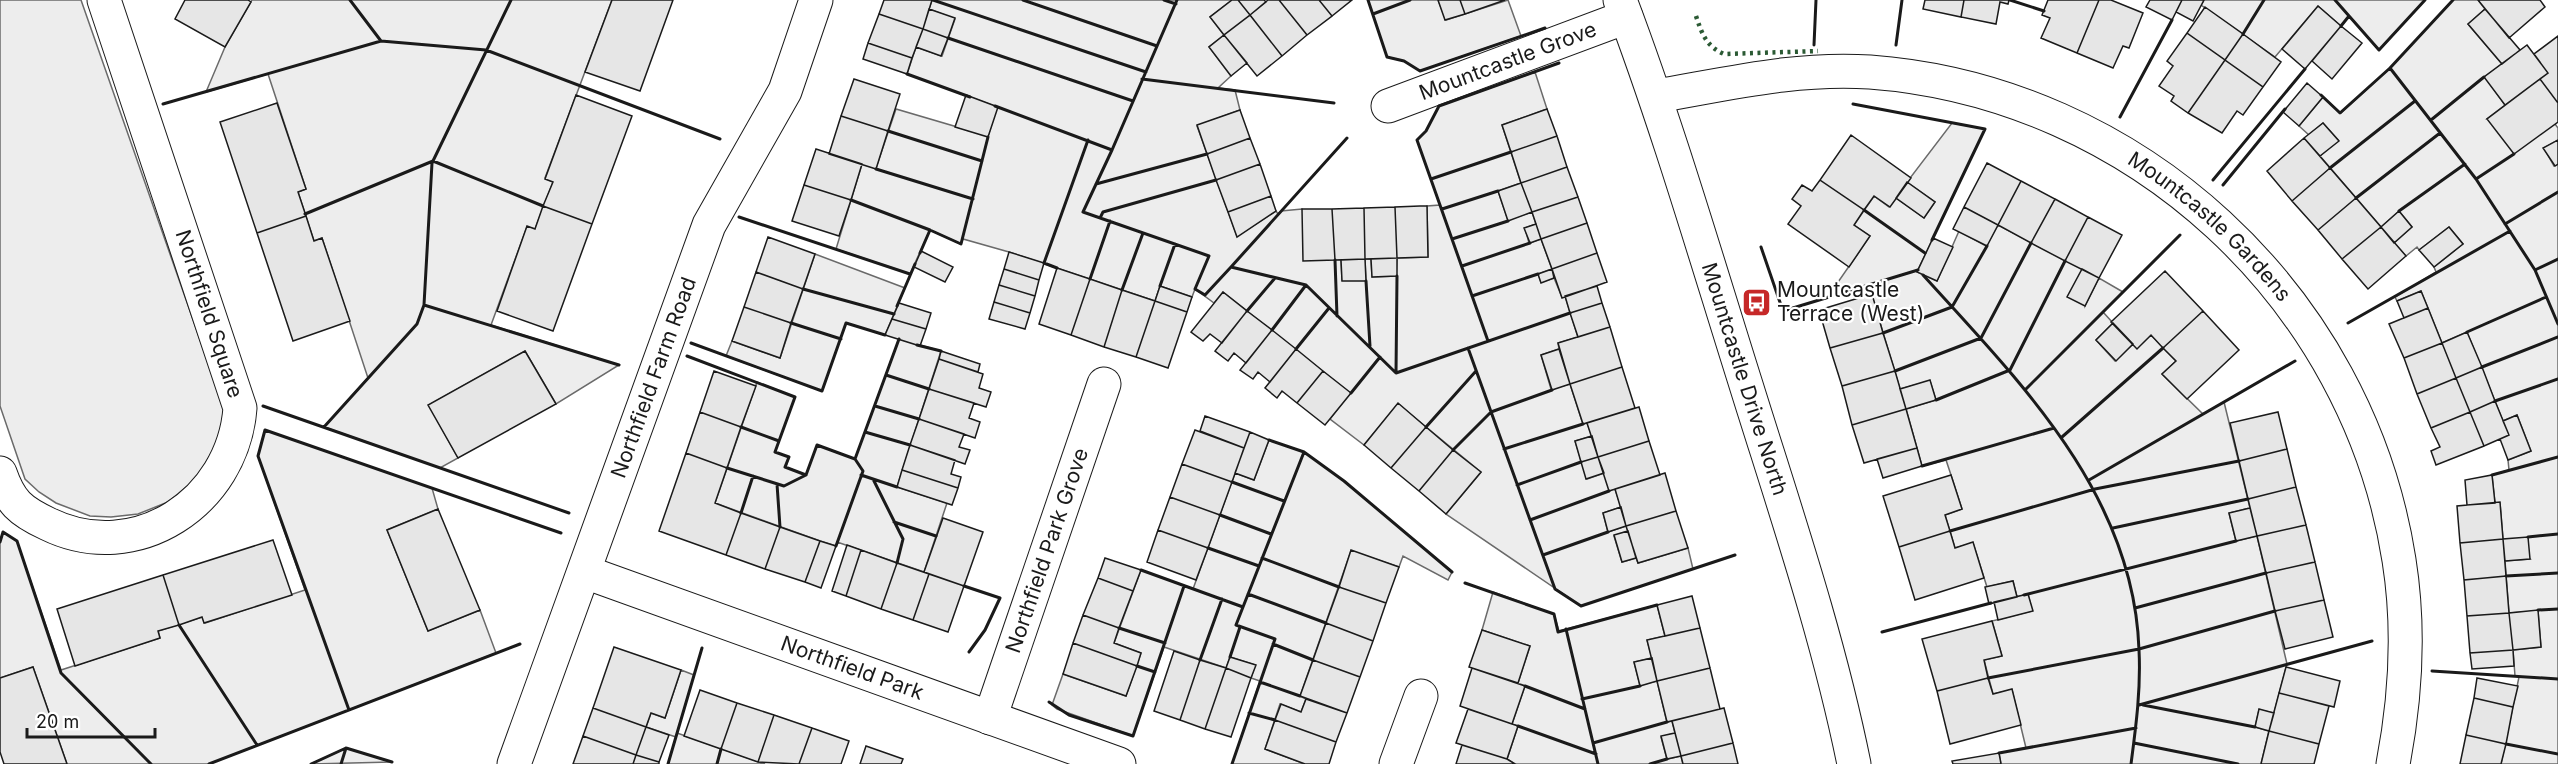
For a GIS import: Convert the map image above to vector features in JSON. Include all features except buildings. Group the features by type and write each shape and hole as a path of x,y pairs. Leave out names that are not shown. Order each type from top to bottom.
{"street":[{"name":"Northfield Square","path":"0,473 8,495 23,509 59,529 106,537 128,535 168,522 193,505 223,470 238,431 240,408 104,0"},
{"name":"Northfield Farm Road","path":"513,764 585,572 709,225 785,91 816,0"},
{"name":"Mountcastle Drive North","path":"1623,8 1656,96 1819,620 1842,702 1854,764"},
{"name":"Mountcastle Grove","path":"1388,106 1623,8"},
{"name":"Mountcastle Gardens","path":"1656,96 1789,72 1869,72 1940,81 2015,102 2085,131 2162,176 2213,218 2265,270 2305,322 2351,403 2374,459 2393,527 2404,607 2406,665 2393,764"},
{"name":"Northfield Park Grove","path":"990,718 1104,384"},
{"name":"Northfield Park","path":"585,572 1119,764"},
{"path":"1396,764 1421,696"}],"shaded area":[{"path":"0,0 81,0 225,411 218,442 197,478 168,502 138,514 111,517 90,516 56,503 39,492 25,479 0,406"},
{"path":"252,0 612,0 545,178 553,182 535,229 527,227 491,325 619,365 556,404 525,351 429,405 458,458 440,468 324,427 368,378 322,238 314,241 298,192 306,189 268,74 206,92 225,47"},
{"path":"932,0 1232,0 1210,17 1224,35 1209,47 1231,76 1218,88 1235,90 1240,110 1197,126 1237,236 1276,211 1278,214 1281,211 1302,209 1341,260 1342,280 1366,280 1365,259 1371,259 1372,277 1396,276 1397,258 1428,257 1427,206 1440,205 1417,140 1426,131 1439,106 1535,72 1547,109 1502,125 1521,183 1498,191 1508,220 1532,212 1536,224 1525,228 1529,243 1541,239 1552,269 1538,274 1541,282 1554,278 1562,297 1565,296 1578,337 1558,343 1559,349 1541,355 1551,389 1570,384 1583,424 1587,423 1592,436 1575,441 1587,479 1604,473 1615,489 1621,507 1603,513 1608,532 1626,526 1628,531 1614,536 1622,562 1636,558 1638,563 1688,548 1693,569 1581,606 1446,514 1481,472 1398,404 1364,445 1330,419 1350,393 1223,292 1214,303 1195,289 1192,297 1160,286 1155,301 1009,252 963,239 961,244 930,230 910,274 836,249 862,164 876,168 896,109 988,136 997,107 907,74 916,47 942,56 955,19 929,9"},
{"path":"1368,0 1438,0 1446,20 1508,0 1521,36 1420,71 1404,61 1387,57"},
{"path":"2204,0 2425,0 2379,50 2349,16 2341,26 2318,6 2275,57 2201,5"},
{"path":"2453,0 2478,0 2485,9 2468,24 2502,64 2485,77 2505,105 2487,119 2555,124 2558,128 2558,140 2544,148 2554,166 2558,164 2558,764 2501,764 2519,677 2515,676 2513,650 2541,647 2538,611 2509,613 2505,561 2530,559 2503,539 2500,503 2495,503 2492,475 2509,470 2508,460 2531,451 2517,415 2503,421 2467,332 2442,343 2421,291 2397,301 2395,297 2436,272 2434,267 2463,244 2449,227 2419,250 2417,247 2406,256 2394,243 2412,227 2399,211 2381,227 2320,156 2338,140 2323,123 2309,135 2299,126 2323,97 2341,113 2390,68"},
{"path":"1952,123 1985,129 1917,272 1937,281 1959,231 1986,246 1998,225 2082,269 2085,306 2099,278 2123,292 2103,312 2113,323 2096,340 2115,361 2133,344 2137,348 2151,335 2176,361 2162,374 2203,414 2224,402 2250,508 2229,513 2236,541 2257,536 2287,664 2274,713 2259,710 2255,727 2269,731 2261,764 2001,764 1999,753 2026,748 2012,690 1993,694 1984,660 2002,656 1992,621 2032,611 2028,594 2017,597 2013,581 1987,587 1973,543 1955,548 1945,515 1962,509 1946,460 1922,466 1906,409 1936,400 1930,381 1900,389 1869,286 1827,298 1870,236 1854,225 1874,196 1889,207 1896,198 1924,218 1935,202 1907,182"},
{"path":"815,254 905,288 885,335 846,323 822,391 726,356 732,341 780,358"},
{"path":"899,339 941,351 897,487 947,503 924,572 837,542 836,546 820,541 715,503 757,382 795,397 775,452 789,457 786,467 806,475 817,445 855,459"},
{"path":"265,430 432,488 438,509 387,530 428,631 480,610 496,653 209,764 67,764 33,667 0,678 0,542 3,532 17,541 61,670 160,638 158,631 202,617 205,623 305,590 258,456"},
{"path":"1269,440 1304,452 1344,481 1452,572 1448,580 1403,556 1399,567 1351,551 1300,696 1306,699 1301,712 1280,704 1265,749 1305,764 1232,764 1260,681 1251,678 1255,665 1230,657 1226,668 1164,647 1133,736 1057,709 1052,705 1063,674 1126,696 1141,653 1114,643 1141,570 1193,589 1235,473 1254,480"},
{"path":"1493,592 1554,614 1559,631 1657,605 1665,636 1647,640 1652,658 1634,662 1640,685 1657,681 1667,722 1672,721 1675,733 1661,737 1667,759 1681,756 1683,764 1515,764 1507,759 1518,726 1512,724 1525,686 1518,683 1530,646 1482,630"},
{"path":"681,670 694,675 677,733 765,764 668,764 676,737 646,727 651,713 665,718"},
{"path":"346,748 392,762 311,764"}],"hedge":[{"path":"1696,16 1706,39 1724,54 1818,51"}],"wall":[{"path":"350,0 381,41"},
{"path":"324,427 417,324 424,305 432,163 511,0"},
{"path":"933,0 1146,72"},
{"path":"1023,0 1157,46"},
{"path":"1164,0 1176,4"},
{"path":"995,106 1112,150 1177,0"},
{"path":"1368,0 1387,57 1404,61 1420,71 1545,28"},
{"path":"1373,14 1410,0"},
{"path":"1814,45 1816,0"},
{"path":"1896,45 1902,0"},
{"path":"2010,0 2044,11"},
{"path":"2243,34 2264,0"},
{"path":"2335,0 2379,50 2425,0"},
{"path":"2453,0 2390,68 2476,179 2535,270 2558,324"},
{"path":"2341,26 2349,16"},
{"path":"2120,117 2172,20"},
{"path":"948,38 1133,101"},
{"path":"163,104 381,41 486,50 720,139"},
{"path":"1488,341 1417,140 1426,131 1439,106 1559,63"},
{"path":"2321,95 2340,113 2390,68"},
{"path":"2213,180 2305,69"},
{"path":"907,74 970,97"},
{"path":"2431,120 2484,77"},
{"path":"1142,79 1334,103"},
{"path":"2330,168 2415,101"},
{"path":"1853,104 1985,129 1932,240"},
{"path":"2223,185 2285,109"},
{"path":"888,131 982,161"},
{"path":"2356,198 2440,133"},
{"path":"920,253 930,230 961,244 988,137"},
{"path":"1231,267 1347,138"},
{"path":"1057,268 1044,263 1088,140"},
{"path":"1112,150 1083,212 1209,256 1195,289 1205,295 1231,267 1306,285 1396,373 1570,313"},
{"path":"1431,179 1511,152"},
{"path":"1096,184 1207,154"},
{"path":"2476,179 2514,154"},
{"path":"305,214 433,161 543,206"},
{"path":"2399,211 2465,164"},
{"path":"876,169 973,199"},
{"path":"1100,218 1103,212 1216,180"},
{"path":"1442,209 1498,191"},
{"path":"2505,224 2558,192"},
{"path":"851,200 930,230"},
{"path":"1864,210 1925,253"},
{"path":"739,217 910,274"},
{"path":"1090,279 1110,221"},
{"path":"1452,239 1508,221"},
{"path":"2348,323 2510,231"},
{"path":"1122,290 1143,233"},
{"path":"2026,389 2180,235"},
{"path":"1462,266 1530,243"},
{"path":"1895,371 1981,338 2031,243"},
{"path":"1160,286 1175,244"},
{"path":"1883,333 1952,307 1987,246"},
{"path":"1761,247 1783,311 1918,270"},
{"path":"2535,270 2558,259"},
{"path":"1335,260 1337,316"},
{"path":"1936,400 2010,370 2065,261"},
{"path":"897,306 915,264"},
{"path":"1472,296 1538,274"},
{"path":"1923,275 1997,357 2066,445 2094,492 2117,541 2132,594 2139,650 2139,693 2131,764"},
{"path":"1396,373 1397,276"},
{"path":"1247,311 1275,278"},
{"path":"1366,281 1370,346"},
{"path":"1272,330 1306,285"},
{"path":"803,289 894,314"},
{"path":"2467,332 2546,297"},
{"path":"424,305 619,365"},
{"path":"1296,349 1329,308"},
{"path":"791,323 841,339"},
{"path":"691,343 822,391 846,323 885,335"},
{"path":"2482,367 2558,337"},
{"path":"687,356 795,397 775,452 789,457 785,467 806,475 817,445 855,459 899,339"},
{"path":"917,345 941,351"},
{"path":"1468,348 1555,589 1581,606 1735,555"},
{"path":"2062,437 2163,348"},
{"path":"1351,393 1380,357"},
{"path":"2089,480 2295,361"},
{"path":"1426,427 1476,371"},
{"path":"886,375 929,389"},
{"path":"2495,401 2558,379"},
{"path":"1453,450 1491,412 1552,390"},
{"path":"263,406 569,513"},
{"path":"875,406 919,419"},
{"path":"1504,449 1583,424"},
{"path":"741,427 779,441"},
{"path":"1922,466 2054,428"},
{"path":"349,710 258,456 265,430 561,533"},
{"path":"865,432 910,445"},
{"path":"1141,570 1243,607 1304,452 1269,440"},
{"path":"1304,452 1344,481 1452,572"},
{"path":"2492,475 2558,457"},
{"path":"836,546 863,471 855,459"},
{"path":"1950,531 2095,489 2239,461"},
{"path":"1517,485 1581,462"},
{"path":"727,468 784,486 806,475"},
{"path":"861,475 897,487"},
{"path":"741,513 753,476"},
{"path":"873,479 903,539 897,563"},
{"path":"1232,482 1284,501"},
{"path":"777,484 780,527"},
{"path":"1530,520 1609,491"},
{"path":"2113,528 2248,499"},
{"path":"1220,515 1271,534"},
{"path":"894,522 936,536"},
{"path":"0,542 3,532 17,541 61,673 151,764"},
{"path":"1543,555 1608,532"},
{"path":"2528,537 2558,534"},
{"path":"2024,595 2236,541"},
{"path":"1208,548 1259,566"},
{"path":"1262,558 1339,587"},
{"path":"2135,608 2266,573"},
{"path":"2506,576 2558,573"},
{"path":"1465,583 1554,614 1558,632 1657,605"},
{"path":"964,586 1000,598 985,630 969,652"},
{"path":"1049,702 1069,715 1133,736 1184,586"},
{"path":"1248,594 1326,623"},
{"path":"1200,660 1222,599"},
{"path":"1882,632 1991,603"},
{"path":"1232,764 1275,639 1236,625 1243,607"},
{"path":"2538,610 2558,609"},
{"path":"1988,678 2139,649 2275,611"},
{"path":"179,625 257,745"},
{"path":"1230,657 1240,627"},
{"path":"1119,628 1165,643"},
{"path":"1566,629 1598,764"},
{"path":"2139,705 2372,641"},
{"path":"209,764 520,644"},
{"path":"1273,644 1313,660"},
{"path":"668,764 702,648"},
{"path":"1137,666 1155,672"},
{"path":"2432,671 2558,679"},
{"path":"1260,682 1300,696"},
{"path":"1525,686 1585,709"},
{"path":"1582,699 1640,686"},
{"path":"2143,705 2255,727"},
{"path":"1249,713 1275,720"},
{"path":"1593,743 1667,722"},
{"path":"1518,726 1596,754"},
{"path":"1999,753 2136,728"},
{"path":"2134,743 2238,764"},
{"path":"2506,744 2558,754"},
{"path":"311,764 346,748 392,762"},
{"path":"341,764 346,748"},
{"path":"717,764 721,749"},
{"path":"1650,764 1667,759"}],"place":[{"name":"Mountcastle Terrace (West)","path":"1756,302"}]}
